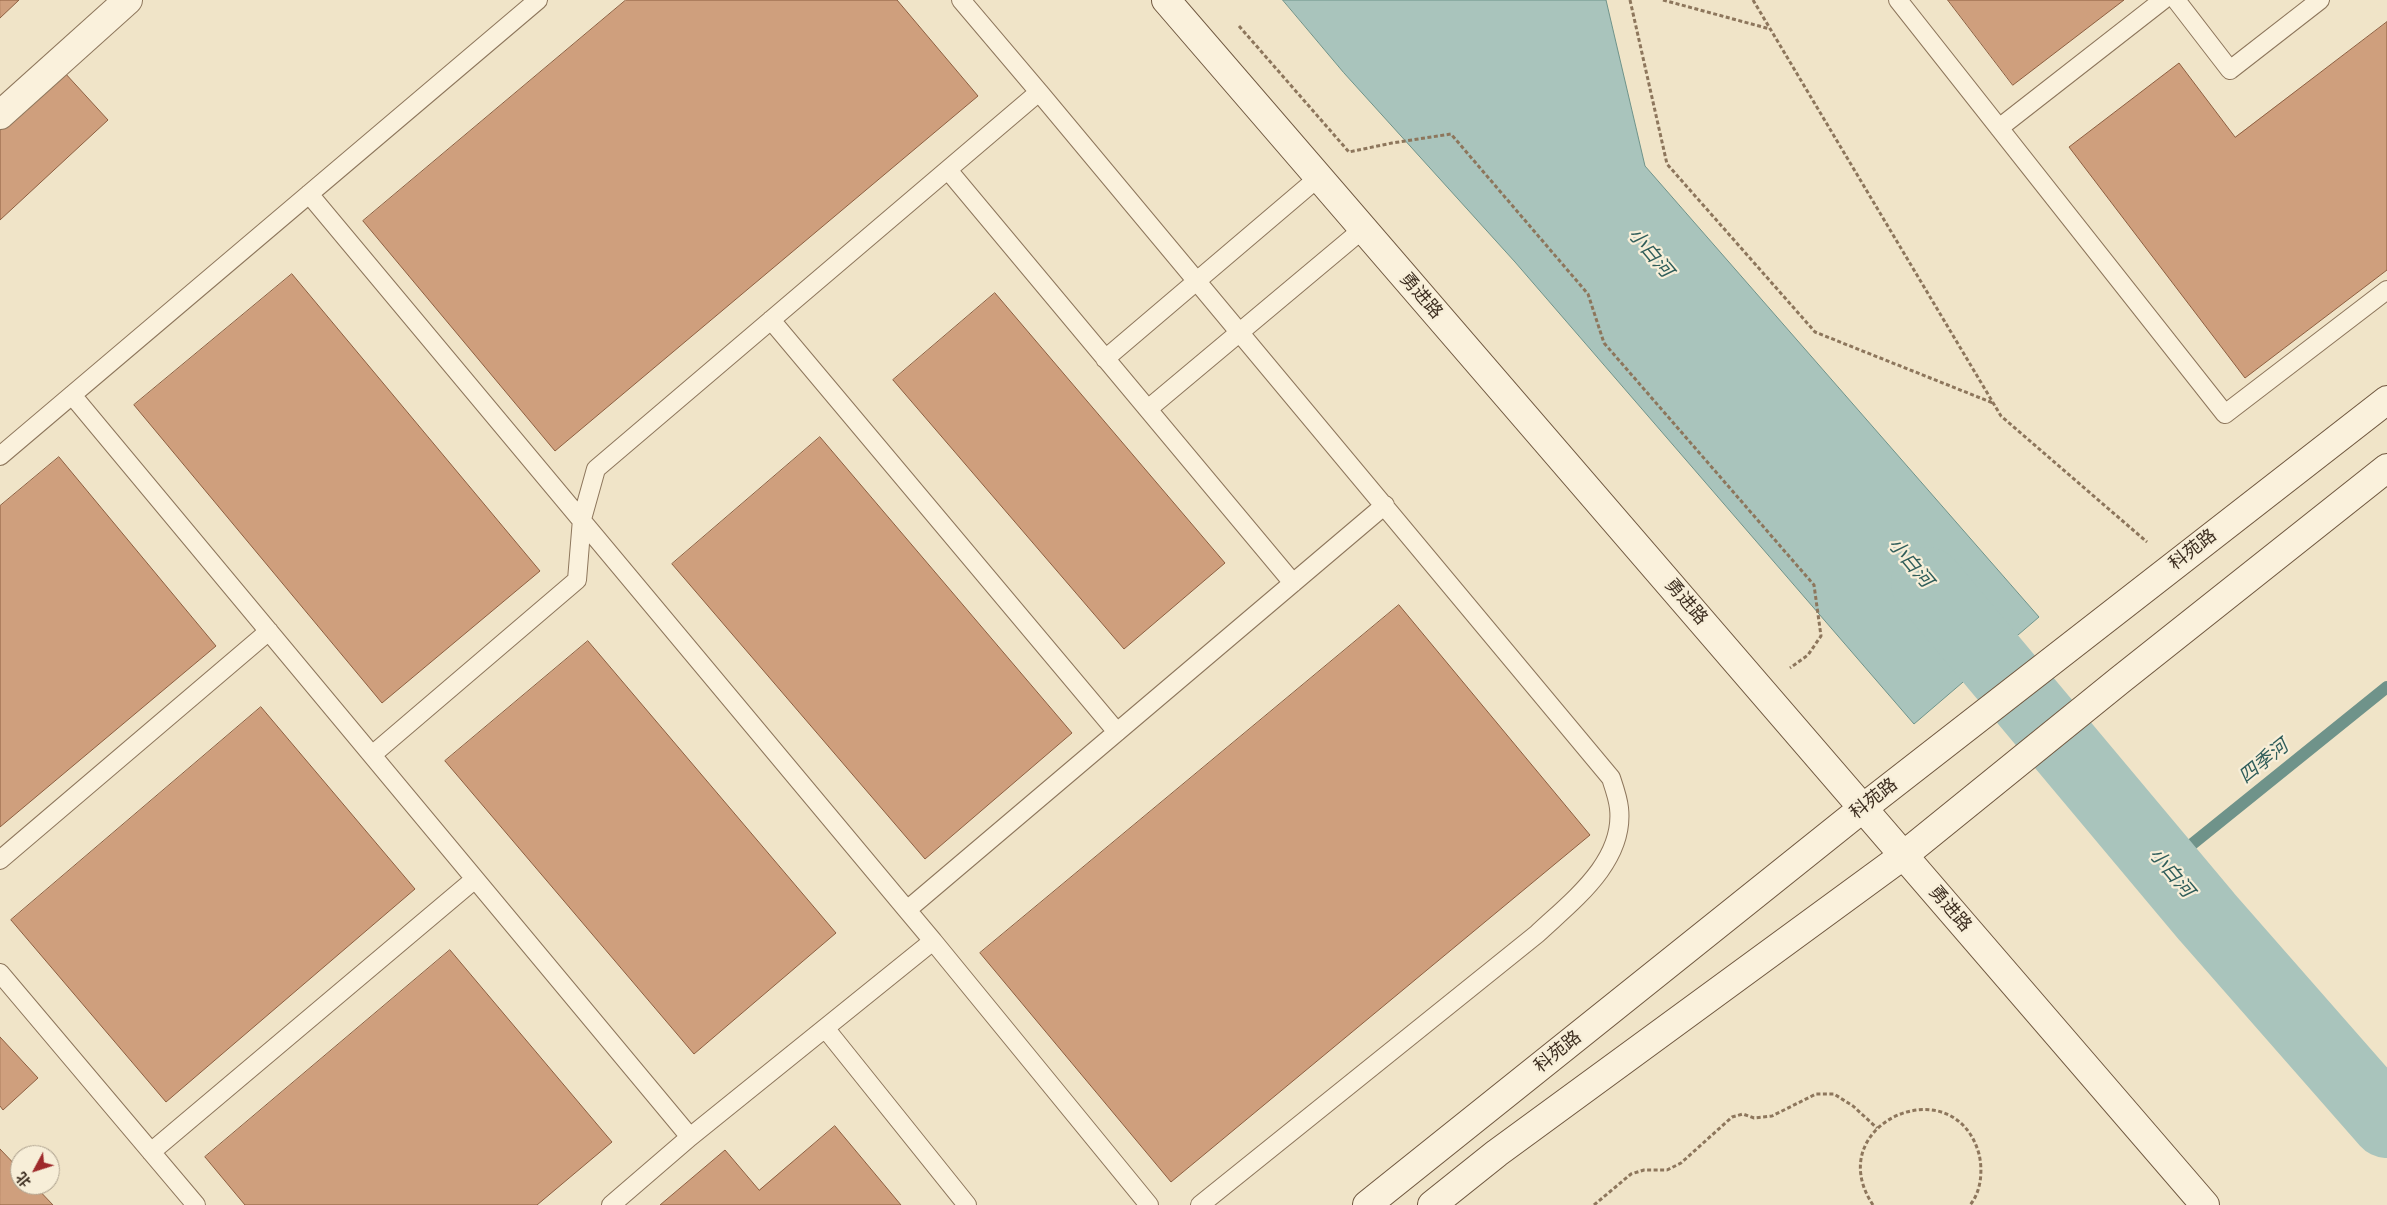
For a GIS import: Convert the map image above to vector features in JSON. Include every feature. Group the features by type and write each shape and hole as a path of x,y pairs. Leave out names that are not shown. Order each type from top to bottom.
{"street":[{"path":"0,115 128,0"},
{"name":"勇进路","path":"1166,0 2205,1205"},
{"name":"科苑路","path":"1367,1205 1863,808 2387,400"},
{"path":"1432,1205 1497,1153 1904,855 2120,680 2387,468"}],"lane":[{"path":"0,456 538,0"},
{"path":"961,0 1385,505 1611,778 1619,808 1617,834 1604,865 1575,898 1537,934 1200,1205"},
{"path":"1898,0 2225,414 2387,290"},
{"path":"1999,128 2163,0"},
{"path":"2176,0 2230,70 2320,0"},
{"path":"372,755 577,580 582,519 596,469 1039,92"},
{"path":"948,170 1294,583"},
{"path":"1106,358 1319,177"},
{"path":"309,194 934,941 1148,1205"},
{"path":"1148,409 1363,229"},
{"path":"771,320 1117,732"},
{"path":"72,395 690,1138"},
{"path":"907,910 1385,505"},
{"path":"0,860 269,631"},
{"path":"151,1152 475,879"},
{"path":"611,1205 690,1138 934,941"},
{"path":"0,973 196,1205"},
{"path":"825,1028 967,1205"}],"path":[{"path":"1630,0 1667,164 1815,332 1994,404"},
{"path":"1663,0 1771,29"},
{"path":"1753,0 2001,416 2174,565"},
{"path":"1235,22 1349,152 1451,134 1588,294 1604,343 1814,585 1821,636 1808,655 1761,689"},
{"path":"1594,1205 1631,1174 1644,1170 1667,1170 1681,1163 1732,1117 1743,1114 1754,1118 1772,1116 1816,1094 1834,1094 1853,1106 1877,1128"},
{"path":"1874,1205 1863,1186 1861,1165 1866,1145 1877,1128 1893,1116 1913,1110 1931,1110 1950,1117 1966,1129 1976,1144 1981,1163 1980,1182 1970,1205"}],"water":[{"path":"1283,0 1606,0 1645,166 2039,617 1914,724 1515,262 1344,73"}],"building":[{"path":"0,0 19,0 0,18"},
{"path":"626,0 897,0 978,96 555,451 363,221"},
{"path":"1948,0 2124,0 2013,85"},
{"path":"2387,22 2387,270 2245,378 2069,147 2179,63 2235,137"},
{"path":"64,72 108,120 0,220 0,131"},
{"path":"292,274 540,571 382,703 134,405"},
{"path":"995,293 1225,563 1124,649 893,380"},
{"path":"820,437 1072,733 925,859 672,564"},
{"path":"59,457 216,646 0,827 0,506"},
{"path":"1399,605 1590,835 1171,1182 980,953"},
{"path":"588,641 836,933 694,1054 445,761"},
{"path":"261,707 415,889 166,1102 11,920"},
{"path":"450,950 612,1142 537,1205 245,1205 205,1157"},
{"path":"0,1037 38,1078 3,1110 0,1106"},
{"path":"835,1126 901,1205 660,1205 725,1150 759,1190"},
{"path":"0,1149 10,1160 10,1195 44,1195 53,1205 0,1205"}],"waterway":[{"name":"小白河","path":"1927,583 2207,917 2387,1122"},
{"name":"四季河","path":"2165,866 2387,687"}]}
